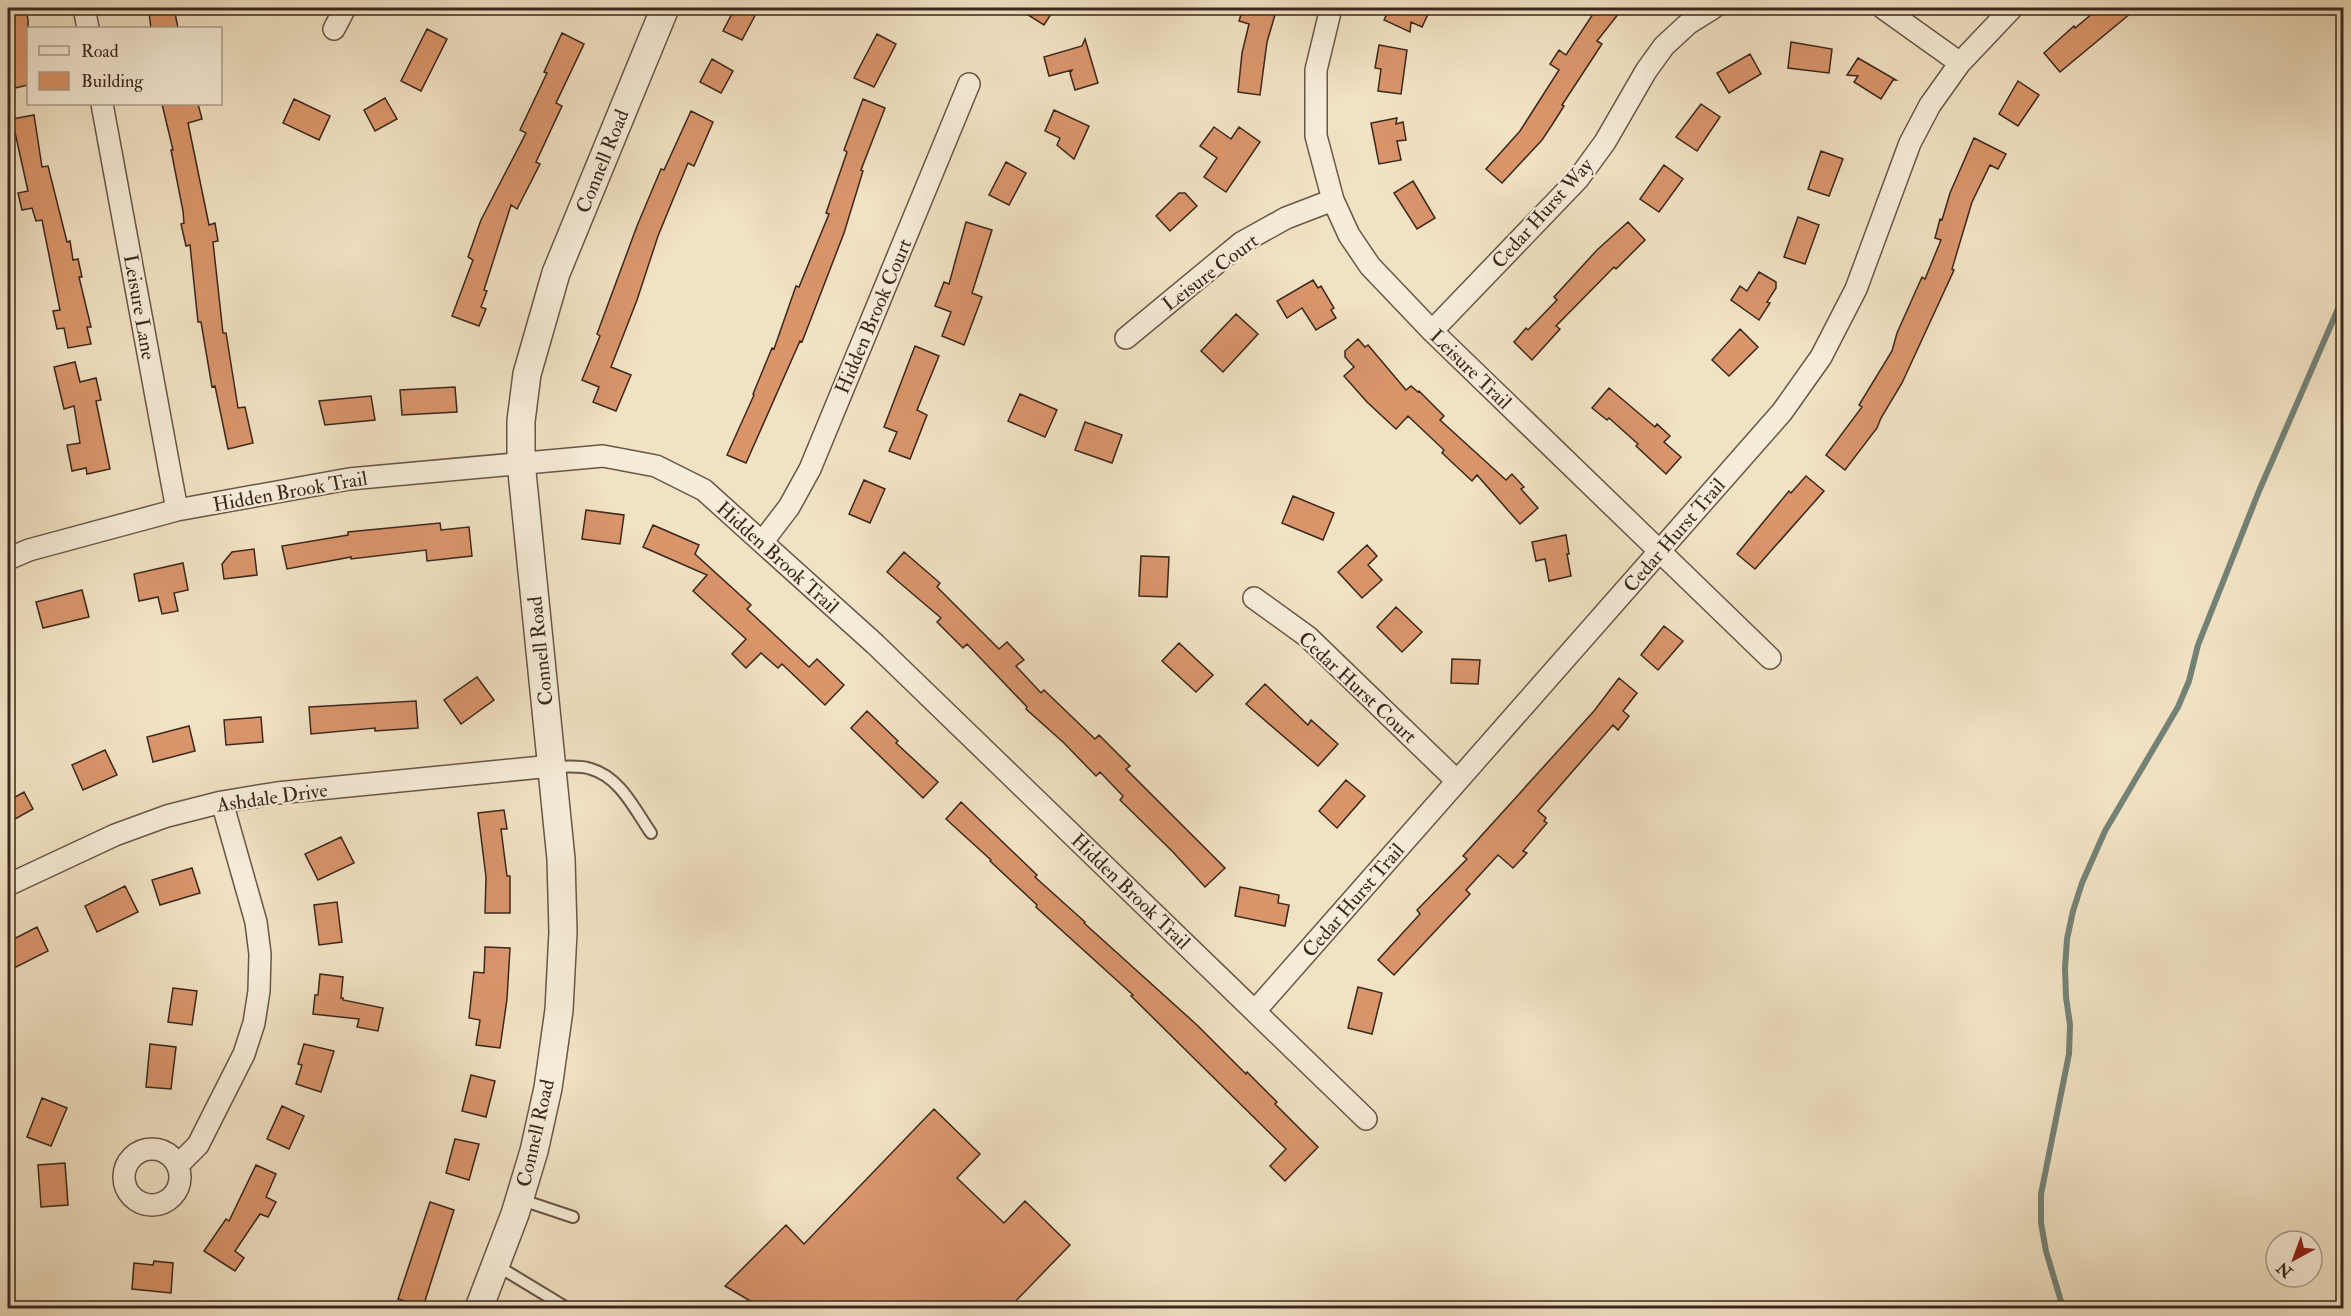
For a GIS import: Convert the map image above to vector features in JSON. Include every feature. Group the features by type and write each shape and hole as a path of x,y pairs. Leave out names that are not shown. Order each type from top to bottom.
{"street":[{"path":"84,8 88,27"},
{"path":"334,29 345,8"},
{"name":"Connell Road","path":"479,1308 534,1151 548,1088 558,1010 563,932 552,766 521,462 521,421 527,374 556,273 665,8"},
{"name":"Leisure Trail","path":"1330,8 1316,70 1316,136 1333,200 1349,235 1370,266 1432,331 1770,658"},
{"name":"Cedar Hurst Way","path":"1432,331 1578,178 1605,142 1646,71 1664,46 1689,22 1713,8"},
{"path":"1883,8 1960,63"},
{"name":"Cedar Hurst Trail","path":"1255,1011 1782,412 1821,357 1856,289 1910,143 1930,105 1960,63 2012,8"},
{"name":"Hidden Brook Court","path":"763,541 789,507 810,469 969,84"},
{"name":"Leisure Lane","path":"102,105 177,510"},
{"name":"Leisure Court","path":"1126,338 1241,243 1286,218 1333,200"},
{"name":"Hidden Brook Trail","path":"8,559 29,550 177,510 349,479 603,456 657,466 704,490 875,644 1366,1119"},
{"name":"Cedar Hurst Court","path":"1254,598 1308,637 1457,781"},
{"name":"Ashdale Drive","path":"8,885 115,835 167,816 222,802 277,793 552,766"},
{"path":"178,1165 198,1145 244,1053 254,1023 259,991 260,954 256,922 222,802"}],"lane":[{"path":"552,766 589,768 607,775 617,783 651,833"},
{"path":"519,1199 573,1217"},
{"path":"496,1264 567,1308"}],"building":[{"path":"8,8 26,8 28,20 27,85 15,88 11,70 8,71"},
{"path":"174,8 178,27 151,27 149,13"},
{"path":"735,8 759,8 742,40 723,31"},
{"path":"1017,8 1055,8 1044,25"},
{"path":"1243,8 1277,8 1267,42 1260,95 1238,92 1242,53 1249,24 1239,21"},
{"path":"1378,8 1431,8 1422,27 1411,22 1410,32 1384,20 1388,12"},
{"path":"1597,8 1623,8 1597,41 1602,44 1542,140 1502,183 1486,169 1520,131 1559,70 1550,64 1559,50 1566,55"},
{"path":"2099,8 2137,8 2060,72 2044,53 2074,26 2075,28"},
{"path":"427,29 447,39 421,91 401,81"},
{"path":"562,33 584,44 556,103 562,106 536,162 540,164 517,209 511,205 484,290 487,291 481,307 486,309 479,326 452,316 473,260 468,257 481,220 526,133 520,130 547,73 544,72"},
{"path":"877,34 896,44 874,87 854,78"},
{"path":"1085,39 1098,83 1075,90 1070,73 1072,70 1049,76 1044,57 1082,46"},
{"path":"1791,42 1832,49 1829,73 1788,68"},
{"path":"1379,45 1407,50 1401,94 1378,91 1381,69 1375,68"},
{"path":"1750,54 1761,74 1729,93 1717,73"},
{"path":"1858,58 1896,80 1893,80 1881,99 1854,82 1858,76 1847,75"},
{"path":"712,59 733,71 721,93 700,82"},
{"path":"2018,81 2039,95 2018,126 1999,114"},
{"path":"385,98 397,119 375,131 364,110"},
{"path":"294,99 330,116 319,140 283,123"},
{"path":"863,99 885,108 861,170 863,171 844,233 802,342 800,341 746,463 727,455 772,348 774,349 796,286 799,287 829,214 826,213 847,152 844,150"},
{"path":"1701,104 1720,117 1697,151 1676,137"},
{"path":"162,105 198,105 202,119 188,123 209,225 215,223 218,241 213,242 223,333 226,333 238,408 245,407 253,443 228,449 215,386 212,387 201,322 198,322 190,245 186,246 181,224 184,223 183,211 171,150 173,150"},
{"path":"1054,110 1089,126 1074,159 1057,145 1060,138 1045,131"},
{"path":"691,111 713,122 694,166 688,163 658,236 637,300 611,367 631,375 616,411 593,402 599,387 582,380 600,336 597,334 637,226 661,169 664,170"},
{"path":"34,115 42,167 48,166 67,242 70,241 73,260 78,259 82,277 79,277 91,327 87,327 91,344 68,348 64,328 57,329 53,311 60,310 42,220 36,221 32,208 22,210 18,193 28,191 12,119"},
{"path":"1397,118 1396,124 1403,122 1406,140 1397,141 1401,160 1379,164 1371,123"},
{"path":"1214,127 1231,139 1239,127 1260,142 1226,192 1204,177 1217,158 1200,146"},
{"path":"1974,138 2006,154 1998,169 1990,165 1972,202 1952,269 1954,270 1902,383 1877,428 1845,470 1826,455 1862,407 1859,405 1892,351 1897,333 1922,277 1925,279 1941,240 1935,238 1940,219 1942,220 1950,193"},
{"path":"1821,151 1843,159 1829,196 1808,189"},
{"path":"1006,162 1026,173 1009,205 989,195"},
{"path":"1664,165 1683,179 1659,212 1640,199"},
{"path":"1413,181 1435,218 1417,229 1394,193"},
{"path":"1179,193 1185,193 1197,206 1170,231 1156,216"},
{"path":"1798,217 1819,225 1805,264 1784,257"},
{"path":"966,222 992,230 972,293 982,297 964,345 942,336 951,312 935,306 944,282 949,284"},
{"path":"1628,222 1645,240 1616,269 1614,267 1556,326 1560,329 1532,360 1514,342 1557,300 1554,297 1597,250"},
{"path":"1759,272 1776,282 1776,288 1759,320 1731,300 1740,286 1747,291"},
{"path":"1313,280 1318,288 1321,286 1334,308 1331,310 1336,318 1316,330 1302,308 1287,318 1277,301"},
{"path":"1236,314 1258,334 1223,372 1201,351"},
{"path":"1740,329 1758,347 1729,376 1712,360"},
{"path":"1358,339 1365,347 1368,345 1406,390 1411,386 1419,391 1444,416 1440,420 1506,480 1512,474 1524,487 1521,489 1538,508 1520,524 1477,475 1472,481 1408,416 1396,429 1367,402 1344,376 1354,367 1345,357 1345,351"},
{"path":"915,346 939,356 917,410 927,415 910,459 889,451 897,432 884,427"},
{"path":"75,362 80,382 96,378 101,400 96,401 110,469 87,474 86,468 72,471 67,445 80,443 74,406 64,409 54,367"},
{"path":"455,387 457,412 402,415 400,390"},
{"path":"1609,388 1655,427 1657,424 1670,436 1664,442 1681,457 1666,474 1609,418 1607,420 1592,408"},
{"path":"1020,394 1057,410 1045,437 1008,421"},
{"path":"371,396 375,420 325,425 319,401"},
{"path":"1085,422 1122,435 1112,463 1075,450"},
{"path":"1806,476 1824,491 1755,569 1737,554 1789,491 1791,493"},
{"path":"864,480 885,489 870,523 849,514"},
{"path":"1293,496 1334,513 1323,540 1282,523"},
{"path":"586,510 624,515 620,544 582,539"},
{"path":"440,523 441,530 469,527 472,556 427,561 426,550 351,559 351,557 287,569 282,546 348,535 348,532"},
{"path":"653,525 699,545 695,554 751,605 747,609 809,667 817,659 844,685 825,705 782,664 778,668 761,653 746,668 732,654 746,639 693,591 707,575 643,547"},
{"path":"1566,535 1571,576 1549,581 1545,559 1536,561 1532,542"},
{"path":"1367,545 1377,556 1368,565 1382,580 1362,598 1338,572"},
{"path":"254,549 257,575 224,579 222,564 232,552"},
{"path":"904,552 940,583 937,587 999,649 1007,642 1024,660 1016,666 1041,693 1044,690 1095,739 1099,735 1130,766 1126,769 1225,868 1205,887 1120,800 1123,796 1100,772 1096,776 1026,709 1027,707 967,644 963,648 937,622 941,618 887,572"},
{"path":"1141,556 1169,557 1167,597 1139,596"},
{"path":"183,563 188,590 174,593 178,611 162,614 158,597 139,601 134,574"},
{"path":"82,590 89,617 43,628 36,602"},
{"path":"1396,607 1422,632 1402,652 1377,627"},
{"path":"1664,626 1683,641 1658,670 1641,655"},
{"path":"1179,643 1213,675 1196,692 1162,661"},
{"path":"1452,659 1480,660 1478,684 1451,683"},
{"path":"477,677 494,700 461,724 444,700"},
{"path":"1619,678 1637,693 1623,711 1629,716 1618,730 1613,725 1538,811 1546,818 1544,821 1547,823 1523,851 1527,853 1513,868 1498,855 1466,890 1470,894 1394,975 1378,960 1420,914 1417,910 1467,859 1463,856 1594,711"},
{"path":"1265,684 1308,725 1311,720 1338,744 1318,766 1246,704"},
{"path":"416,701 418,728 375,731 375,728 311,734 309,707"},
{"path":"867,711 898,741 896,743 938,782 923,798 851,728"},
{"path":"261,717 263,742 226,745 224,720"},
{"path":"189,726 195,751 153,762 147,737"},
{"path":"105,750 117,775 83,790 72,765"},
{"path":"1346,780 1365,796 1337,828 1319,811"},
{"path":"24,792 33,809 8,823 8,801"},
{"path":"961,802 1037,875 1035,877 1197,1025 1246,1074 1247,1072 1318,1147 1285,1181 1270,1166 1286,1149 1131,996 1133,995 1036,907 1037,905 991,860 946,819"},
{"path":"504,810 507,829 501,829 507,876 510,876 510,913 485,913 486,877 478,813"},
{"path":"341,837 354,863 318,880 305,854"},
{"path":"192,868 200,893 160,905 152,880"},
{"path":"125,886 138,912 97,932 85,906"},
{"path":"1240,887 1279,895 1278,903 1289,905 1285,926 1235,916"},
{"path":"337,902 342,942 319,945 314,905"},
{"path":"37,927 48,951 8,971 8,942"},
{"path":"485,947 510,948 507,999 500,1048 476,1045 480,1020 469,1018 474,972 484,973"},
{"path":"320,974 343,977 341,998 343,1000 383,1008 378,1031 357,1027 359,1019 313,1014"},
{"path":"1358,987 1382,993 1372,1034 1348,1028"},
{"path":"173,988 197,991 192,1025 168,1022"},
{"path":"150,1044 176,1047 171,1089 146,1087"},
{"path":"304,1044 334,1051 321,1092 296,1084 302,1065 298,1064"},
{"path":"471,1075 495,1081 486,1117 462,1111"},
{"path":"42,1098 67,1108 51,1146 27,1137"},
{"path":"282,1106 304,1116 289,1149 267,1139"},
{"path":"934,1109 980,1154 957,1178 1004,1223 1025,1201 1070,1245 1009,1308 762,1308 725,1286 786,1225 804,1244"},
{"path":"455,1139 479,1144 469,1180 446,1173"},
{"path":"65,1163 68,1205 41,1207 38,1165"},
{"path":"256,1165 276,1174 266,1197 276,1202 268,1217 260,1214 235,1251 244,1258 235,1271 204,1251 226,1219 229,1221"},
{"path":"430,1202 454,1210 423,1307 398,1299"},
{"path":"154,1261 173,1263 171,1293 132,1289 134,1263 153,1265"}],"waterway":[{"path":"2063,1308 2046,1251 2041,1223 2041,1194 2069,1054 2070,1025 2065,968 2067,939 2073,911 2082,883 2105,831 2178,707 2189,681 2198,645 2259,491 2344,295"}]}
